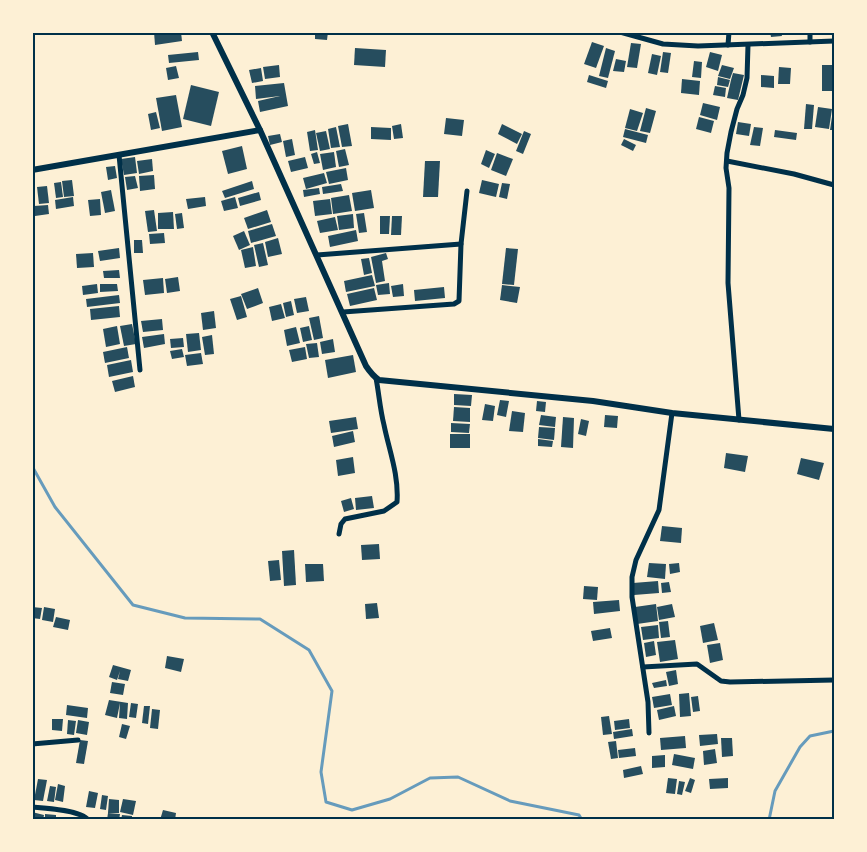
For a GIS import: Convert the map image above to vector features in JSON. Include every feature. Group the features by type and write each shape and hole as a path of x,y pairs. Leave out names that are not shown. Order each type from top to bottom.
{"street":[{"path":"212,32 260,130 372,376 379,380 593,401 672,413 834,429"},
{"path":"620,32 663,44 698,46 834,41"},
{"path":"728,45 729,32"},
{"path":"810,32 810,42"},
{"path":"739,420 728,283 729,188 727,161 731,132 747,78 748,44"},
{"path":"32,170 260,130"},
{"path":"119,155 140,370"},
{"path":"727,161 794,174 834,186"},
{"path":"343,312 454,304 459,301 467,191"},
{"path":"317,255 462,244"},
{"path":"339,534 341,524 345,519 384,511 397,502 398,488 376,378"},
{"path":"648,733 648,702 633,606 632,577 636,560 659,510 672,413"},
{"path":"643,667 697,664 721,681 730,682 834,680"},
{"path":"32,744 78,740"},
{"path":"32,806 73,812 86,816 88,820"}],"building":[{"path":"154,32 181,32 182,41 155,45"},
{"path":"315,32 328,32 327,40 315,39"},
{"path":"770,32 781,32 782,36 771,37"},
{"path":"592,42 604,46 596,68 584,64"},
{"path":"631,43 641,44 637,68 627,67"},
{"path":"355,48 386,50 385,67 354,65"},
{"path":"606,48 615,51 608,78 599,76"},
{"path":"198,52 199,60 169,63 168,55"},
{"path":"663,52 671,53 668,73 660,72"},
{"path":"710,52 722,55 718,71 706,67"},
{"path":"652,54 661,56 657,75 648,73"},
{"path":"616,59 626,61 624,72 613,71"},
{"path":"694,61 702,62 701,78 692,77"},
{"path":"279,65 280,77 265,79 263,67"},
{"path":"722,65 734,68 730,79 718,76"},
{"path":"822,65 834,65 834,91 822,91"},
{"path":"176,66 179,78 168,80 166,68"},
{"path":"779,67 791,68 790,84 778,84"},
{"path":"261,68 263,81 252,83 249,70"},
{"path":"733,73 744,75 738,100 727,98"},
{"path":"589,75 608,81 606,88 587,82"},
{"path":"761,75 774,76 774,88 761,87"},
{"path":"718,77 730,80 728,87 717,85"},
{"path":"682,79 700,81 699,95 681,93"},
{"path":"284,83 288,106 260,112 258,101 280,96 256,99 255,86"},
{"path":"191,85 219,92 211,126 183,119"},
{"path":"715,86 726,88 725,97 713,95"},
{"path":"176,95 182,127 162,131 156,98"},
{"path":"703,103 720,107 717,120 700,115"},
{"path":"806,104 814,105 812,129 804,129"},
{"path":"818,107 832,109 829,129 815,127"},
{"path":"646,108 656,111 650,133 640,131"},
{"path":"630,109 643,113 637,131 625,128"},
{"path":"833,110 834,130 830,130"},
{"path":"156,112 160,128 151,130 148,114"},
{"path":"699,117 714,121 711,133 696,129"},
{"path":"446,118 464,120 462,136 444,134"},
{"path":"738,122 751,124 749,136 736,134"},
{"path":"348,124 352,146 342,147 338,126"},
{"path":"401,124 403,138 394,139 392,126"},
{"path":"502,124 522,134 517,144 498,134"},
{"path":"336,127 340,147 331,148 328,129"},
{"path":"371,127 391,128 391,140 371,139"},
{"path":"754,127 763,128 760,146 750,145"},
{"path":"625,129 648,135 646,143 623,137"},
{"path":"315,130 318,150 310,151 307,132"},
{"path":"775,130 797,133 796,140 774,137"},
{"path":"326,131 330,149 320,151 316,133"},
{"path":"524,131 531,134 523,154 516,151"},
{"path":"280,134 282,142 270,145 268,136"},
{"path":"292,139 295,155 286,157 283,141"},
{"path":"624,139 636,145 633,151 621,145"},
{"path":"242,146 247,169 228,174 222,151"},
{"path":"345,149 349,165 339,167 336,151"},
{"path":"486,150 495,154 489,168 481,164"},
{"path":"317,152 320,163 314,164 311,154"},
{"path":"334,152 336,167 323,170 320,154"},
{"path":"497,153 513,159 506,176 491,170"},
{"path":"135,157 137,173 124,175 121,159"},
{"path":"305,157 308,168 291,172 288,161"},
{"path":"152,159 153,171 139,174 137,161"},
{"path":"425,161 440,161 438,197 423,197"},
{"path":"115,166 117,178 108,180 106,167"},
{"path":"346,168 348,180 329,184 326,172"},
{"path":"324,173 327,183 306,189 303,178"},
{"path":"154,175 155,189 140,191 139,176"},
{"path":"135,176 138,188 127,190 125,177"},
{"path":"72,180 74,196 64,197 62,181"},
{"path":"482,180 499,184 496,197 479,193"},
{"path":"252,181 254,189 225,198 222,191"},
{"path":"61,182 63,197 56,198 54,183"},
{"path":"502,183 510,184 507,199 499,197"},
{"path":"341,184 343,191 323,194 322,187"},
{"path":"47,186 49,203 39,204 37,187"},
{"path":"319,188 320,194 304,197 303,190"},
{"path":"111,190 115,211 105,213 101,192"},
{"path":"371,190 374,208 355,211 352,193"},
{"path":"259,192 261,200 240,206 238,198"},
{"path":"349,195 352,211 333,214 331,198"},
{"path":"73,197 74,206 56,209 55,200"},
{"path":"205,197 206,206 188,209 186,199"},
{"path":"235,197 238,208 224,211 221,201"},
{"path":"100,199 101,215 90,216 88,200"},
{"path":"330,199 332,214 315,216 313,201"},
{"path":"48,205 49,214 35,216 34,206"},
{"path":"154,210 157,231 148,232 145,211"},
{"path":"267,210 271,222 248,229 244,218"},
{"path":"173,212 174,229 158,229 158,213"},
{"path":"182,213 184,228 177,229 175,214"},
{"path":"364,213 367,232 359,233 356,214"},
{"path":"353,214 354,228 339,230 337,216"},
{"path":"380,216 390,216 389,234 380,234"},
{"path":"392,216 402,216 401,235 391,235"},
{"path":"335,217 338,230 320,233 317,221"},
{"path":"272,224 276,236 251,243 248,231"},
{"path":"356,230 358,241 330,247 328,236"},
{"path":"244,231 250,245 239,250 233,236"},
{"path":"164,233 165,243 150,244 149,234"},
{"path":"278,238 282,254 268,257 265,242"},
{"path":"134,240 142,240 143,253 134,253"},
{"path":"263,243 268,265 259,267 254,245"},
{"path":"253,247 256,266 245,268 241,250"},
{"path":"119,248 120,258 100,261 98,251"},
{"path":"506,248 518,249 514,285 502,284"},
{"path":"93,253 94,267 77,268 76,254"},
{"path":"386,253 388,259 382,261 385,281 376,283 371,257"},
{"path":"369,258 372,273 364,275 361,259"},
{"path":"119,270 120,278 104,278 103,271"},
{"path":"372,275 375,286 346,292 344,281"},
{"path":"178,277 180,291 167,293 165,279"},
{"path":"163,278 164,293 145,295 143,280"},
{"path":"389,283 390,294 378,295 376,285"},
{"path":"97,284 98,293 83,295 82,286"},
{"path":"100,284 117,284 118,291 100,292"},
{"path":"403,284 404,296 393,297 391,286"},
{"path":"502,285 520,287 517,303 500,300"},
{"path":"444,287 445,298 415,301 414,290"},
{"path":"258,288 263,303 247,309 241,294"},
{"path":"374,288 377,300 350,306 347,294"},
{"path":"119,295 120,303 87,307 86,299"},
{"path":"241,296 247,317 237,320 230,299"},
{"path":"306,297 309,311 297,313 294,299"},
{"path":"291,301 294,315 286,317 283,303"},
{"path":"281,304 285,318 272,321 269,307"},
{"path":"119,306 120,317 91,320 90,309"},
{"path":"214,311 216,328 203,330 201,313"},
{"path":"319,316 323,338 314,340 309,318"},
{"path":"162,319 163,330 143,332 141,321"},
{"path":"132,324 136,344 124,346 120,326"},
{"path":"117,326 120,344 106,347 103,329"},
{"path":"309,326 312,340 303,342 300,328"},
{"path":"296,327 300,343 287,346 284,330"},
{"path":"199,333 201,350 188,352 186,334"},
{"path":"164,334 165,344 144,348 142,337"},
{"path":"212,335 214,354 205,355 202,337"},
{"path":"183,338 184,347 171,348 170,339"},
{"path":"333,339 335,352 322,354 320,342"},
{"path":"317,343 319,357 309,358 306,344"},
{"path":"127,347 129,358 105,363 103,352"},
{"path":"305,347 307,359 292,362 289,350"},
{"path":"182,349 184,357 172,359 170,351"},
{"path":"201,353 203,364 187,366 185,355"},
{"path":"353,355 356,372 328,378 325,360"},
{"path":"131,360 133,372 109,377 107,365"},
{"path":"133,376 135,387 115,392 112,381"},
{"path":"454,394 472,395 471,406 454,405"},
{"path":"500,400 509,401 506,417 497,415"},
{"path":"537,401 546,402 545,412 536,411"},
{"path":"485,404 495,406 493,421 482,420"},
{"path":"454,407 470,408 470,422 453,421"},
{"path":"512,411 525,413 523,432 509,431"},
{"path":"541,415 556,417 555,427 539,425"},
{"path":"605,415 618,416 617,428 604,427"},
{"path":"356,417 358,429 331,433 329,421"},
{"path":"563,417 574,418 573,448 561,447"},
{"path":"581,419 589,421 586,436 578,434"},
{"path":"451,423 470,424 469,433 451,432"},
{"path":"539,427 555,428 554,440 538,438"},
{"path":"353,431 355,442 334,447 332,436"},
{"path":"450,434 470,434 470,448 450,448"},
{"path":"538,439 553,441 552,447 538,446"},
{"path":"726,453 748,456 745,472 724,468"},
{"path":"353,457 355,473 338,476 336,460"},
{"path":"801,458 824,463 819,480 797,474"},
{"path":"372,496 374,508 356,510 355,498"},
{"path":"351,498 354,509 344,512 341,501"},
{"path":"662,526 682,528 681,543 660,541"},
{"path":"379,544 380,559 362,560 361,545"},
{"path":"294,550 296,585 284,586 282,551"},
{"path":"279,560 281,580 270,581 268,561"},
{"path":"649,563 666,564 665,579 647,577"},
{"path":"679,563 680,572 670,574 669,564"},
{"path":"305,564 323,564 324,581 306,582"},
{"path":"658,581 659,593 634,595 633,583"},
{"path":"669,582 671,592 662,593 661,583"},
{"path":"584,586 598,587 597,600 583,599"},
{"path":"619,600 620,611 594,614 593,602"},
{"path":"377,603 379,618 366,619 365,604"},
{"path":"656,604 658,621 637,624 635,607"},
{"path":"672,604 675,617 659,620 657,607"},
{"path":"32,607 42,608 40,619 32,618"},
{"path":"44,607 55,609 53,622 42,620"},
{"path":"56,617 70,620 68,630 53,627"},
{"path":"668,621 670,637 661,638 659,622"},
{"path":"714,623 718,640 703,643 700,626"},
{"path":"658,625 659,638 643,640 641,627"},
{"path":"610,628 612,638 593,641 591,631"},
{"path":"675,640 678,659 660,662 657,642"},
{"path":"654,641 656,655 646,657 644,643"},
{"path":"720,643 723,660 710,663 707,645"},
{"path":"167,656 184,659 181,672 165,668"},
{"path":"113,665 131,670 128,681 118,679 120,671 117,680 109,677"},
{"path":"676,670 678,684 669,686 666,672"},
{"path":"666,680 667,686 654,688 652,683"},
{"path":"112,682 125,684 123,695 110,693"},
{"path":"689,693 691,716 680,717 679,694"},
{"path":"670,694 672,705 654,708 652,697"},
{"path":"698,696 700,711 693,712 691,697"},
{"path":"109,700 128,703 127,719 119,718 120,703 117,718 105,715"},
{"path":"131,703 138,704 136,718 129,717"},
{"path":"67,705 88,708 87,718 66,715"},
{"path":"144,706 150,706 148,724 142,723"},
{"path":"674,706 676,716 659,720 657,710"},
{"path":"152,709 160,710 158,729 150,728"},
{"path":"609,716 612,734 603,735 601,717"},
{"path":"52,719 63,719 62,731 52,730"},
{"path":"629,719 630,728 615,730 614,721"},
{"path":"68,720 76,721 74,735 67,734"},
{"path":"78,720 89,722 87,735 76,733"},
{"path":"122,724 130,726 126,739 119,737"},
{"path":"632,729 633,736 614,739 613,732"},
{"path":"717,734 718,744 700,746 699,735"},
{"path":"685,736 686,748 661,750 660,738"},
{"path":"721,738 732,738 733,756 722,757"},
{"path":"80,740 88,741 84,764 76,763"},
{"path":"616,741 618,758 611,759 608,742"},
{"path":"635,748 636,756 619,758 618,750"},
{"path":"715,749 717,763 704,765 703,751"},
{"path":"674,754 695,758 693,769 672,765"},
{"path":"665,755 665,767 652,768 652,756"},
{"path":"641,766 643,774 624,778 623,770"},
{"path":"668,778 677,779 675,794 666,793"},
{"path":"690,778 695,780 691,793 685,791"},
{"path":"728,778 728,788 710,789 709,779"},
{"path":"38,779 47,780 43,801 34,800"},
{"path":"679,781 685,782 682,795 677,794"},
{"path":"58,784 65,786 63,802 55,800"},
{"path":"50,786 56,787 54,802 47,801"},
{"path":"89,791 98,793 95,808 86,807"},
{"path":"102,795 108,796 106,810 100,809"},
{"path":"109,799 119,800 119,813 108,813"},
{"path":"123,799 136,801 133,815 120,812"},
{"path":"163,810 176,813 175,820 160,820"},
{"path":"32,812 44,815 43,820 32,820"},
{"path":"108,813 120,814 119,820 107,820"},
{"path":"45,814 56,815 56,820 45,820"},
{"path":"122,815 132,816 132,820 121,820"}],"waterway":[{"path":"32,466 55,507 133,605 185,618 260,619 309,650 332,691 321,772 326,802 352,810 390,799 430,778 458,777 510,801 579,815 582,820"},
{"path":"769,820 775,791 800,747 810,736 834,731"}]}
